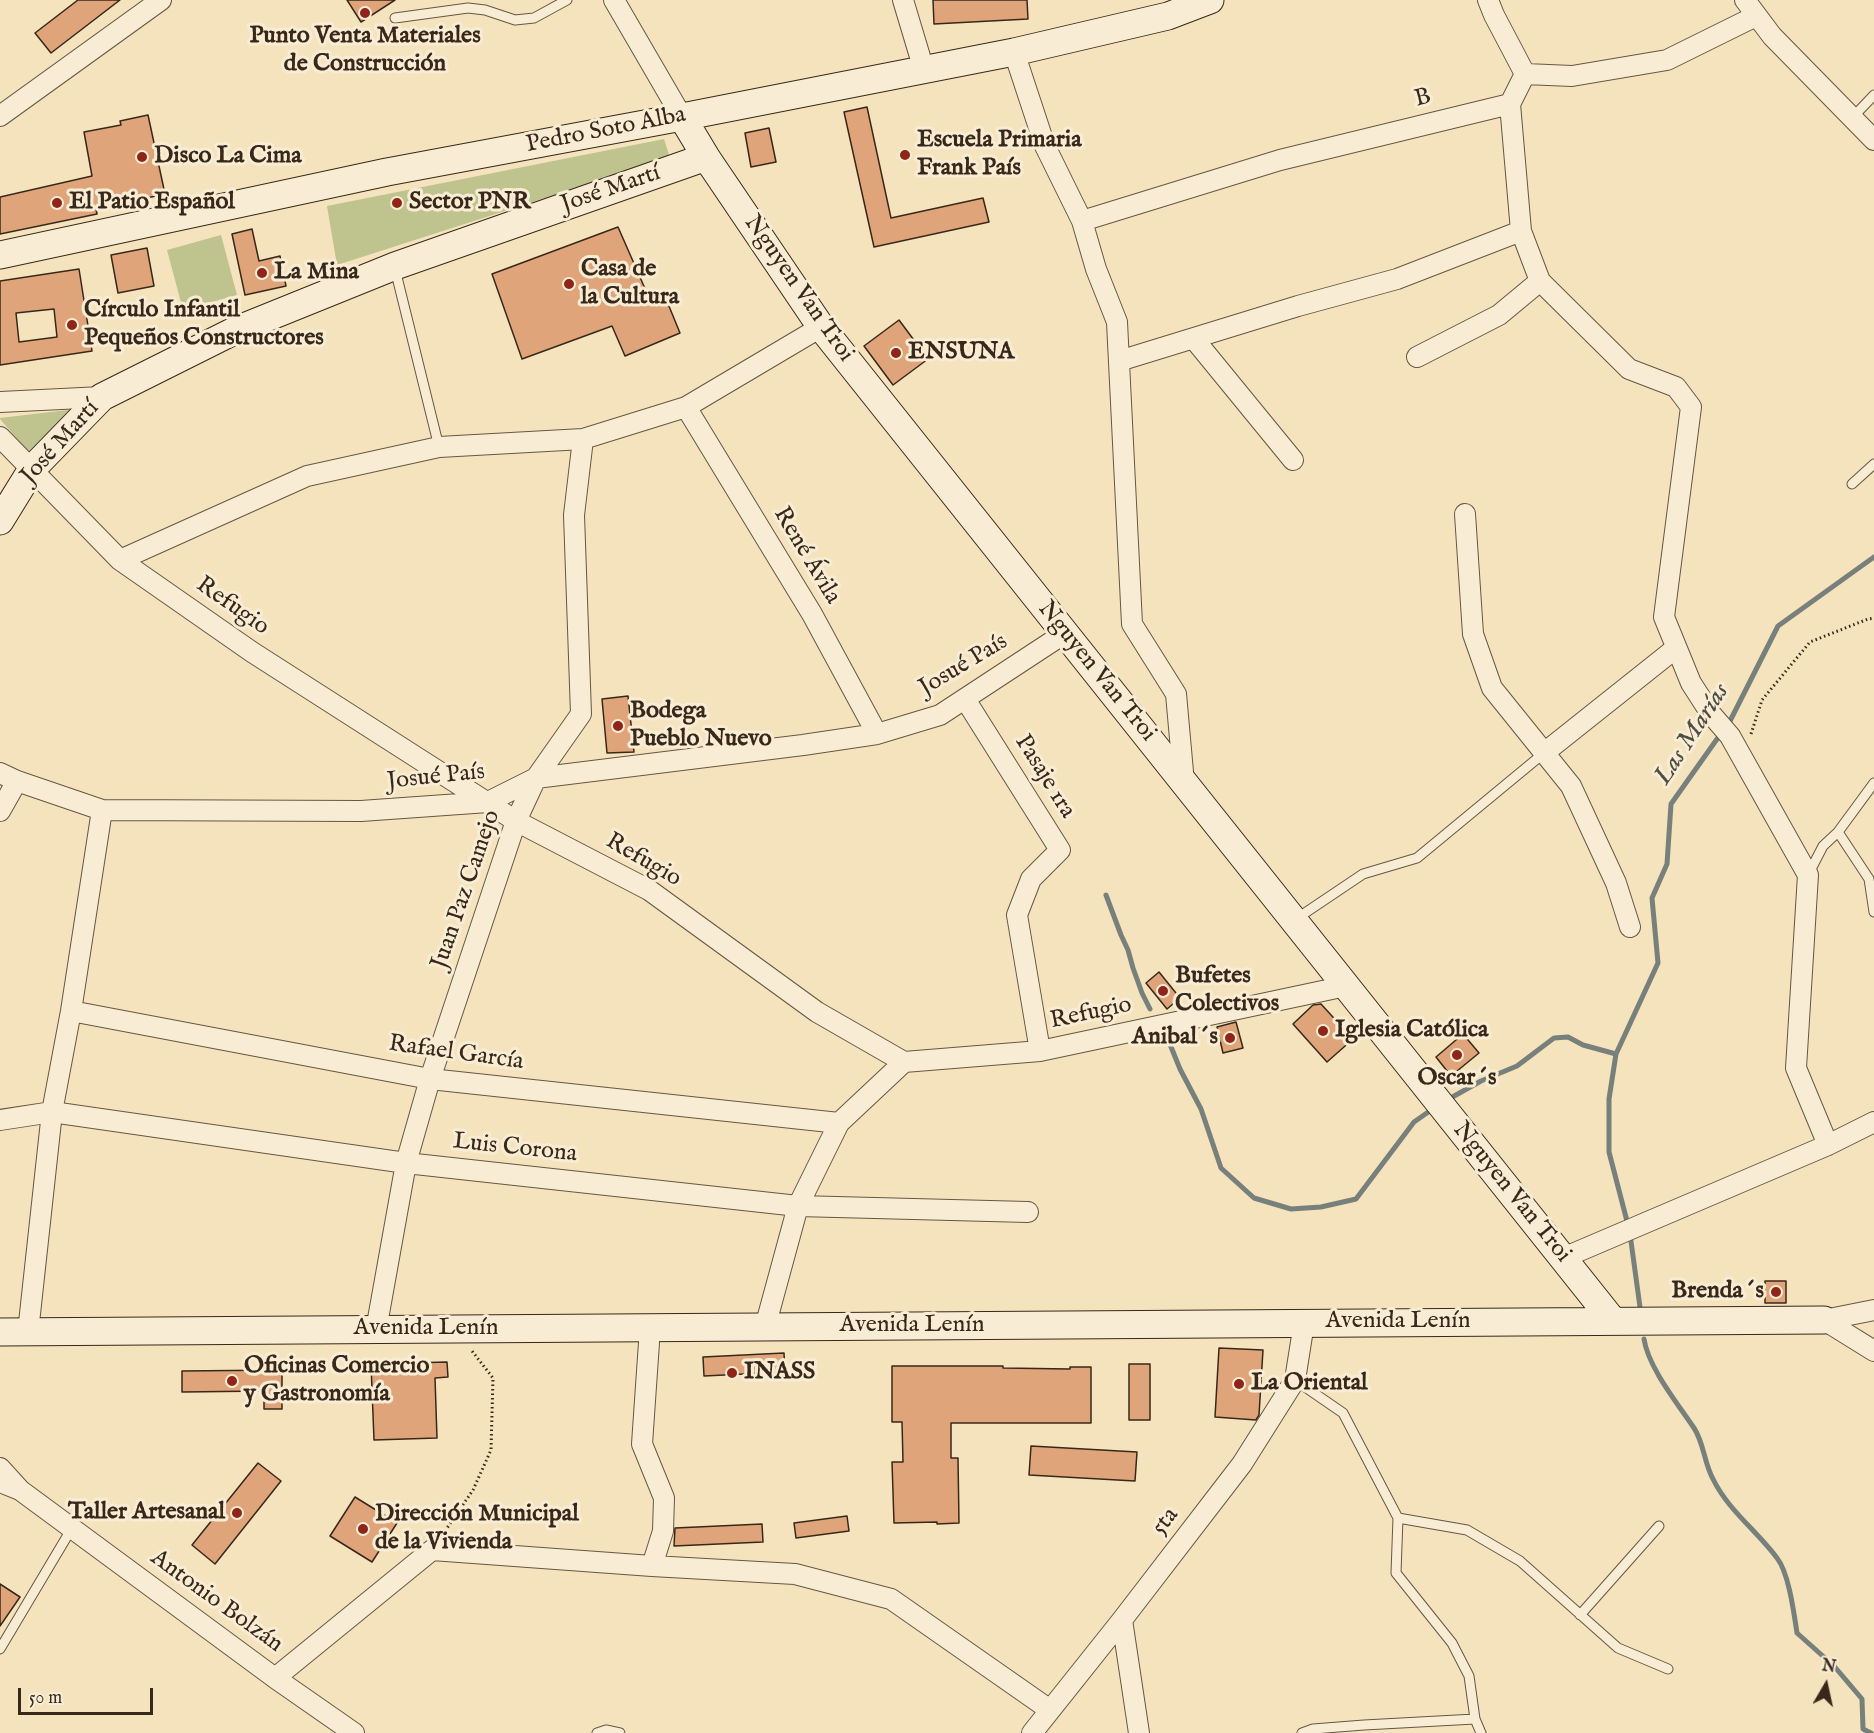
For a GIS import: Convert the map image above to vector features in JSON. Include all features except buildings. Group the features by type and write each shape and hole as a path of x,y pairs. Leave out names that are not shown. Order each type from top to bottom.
{"street":[{"path":"0,116 161,0"},
{"name":"Nguyen Van Troi","path":"614,0 706,157 821,327 1613,1321"},
{"path":"903,0 924,70"},
{"name":"Pedro Soto Alba","path":"0,255 387,172 1014,52 1168,16 1210,0"},
{"path":"1488,0 1525,74"},
{"path":"1525,74 1572,76 1667,60 1751,8 1772,36 1874,140"},
{"path":"1014,52 1045,146 1082,221 1096,269 1117,322 1132,624 1176,694 1184,783"},
{"path":"1525,74 1510,104 1521,231 1540,281 1629,369 1676,387 1691,407 1664,617 1691,683 1711,714 1730,736 1808,875 1796,1068 1828,1145"},
{"name":"B","path":"1082,221 1280,160 1510,104"},
{"name":"José Martí","path":"0,521 32,469 102,397 234,331 395,266 706,157"},
{"path":"1119,361 1298,306 1397,279 1521,231"},
{"path":"1417,357 1499,315 1540,281"},
{"path":"120,560 307,476 439,447 583,439 686,407 821,327"},
{"path":"1194,339 1293,460"},
{"path":"0,402 102,397"},
{"name":"René Ávila","path":"686,407 812,614 877,734"},
{"name":"Refugio","path":"0,437 120,560 252,652 516,821 649,890 817,1012 904,1062 1040,1051 1346,986"},
{"name":"Juan Paz Camejo","path":"376,1329 406,1163 430,1079 516,821 536,778 581,714 574,515 583,439"},
{"path":"1465,514 1473,634 1492,688 1571,786 1616,883 1630,927"},
{"name":"Josué País","path":"8,777 102,810 361,811 488,802 536,778 877,734 940,715 1065,633"},
{"path":"1544,753 1676,648"},
{"name":"Pasaje 1ra","path":"965,699 1059,850 1031,879 1017,915 1040,1051"},
{"path":"0,811 8,777"},
{"path":"28,1332 52,1112 71,1011 102,810"},
{"name":"Rafael García","path":"71,1011 430,1079 838,1123"},
{"path":"765,1327 798,1206 838,1123 904,1062"},
{"name":"Luis Corona","path":"0,1120 52,1112 406,1163 798,1206 1028,1212"},
{"path":"1563,1258 1828,1145 1874,1122"},
{"path":"1824,1320 1874,1310"},
{"path":"1824,1320 1874,1351"},
{"name":"Avenida Lenín","path":"0,1332 1824,1320"},
{"name":"5ta","path":"1032,1733 1242,1464 1295,1380 1304,1323"},
{"path":"650,1328 642,1444 664,1498 663,1531 652,1566"},
{"name":"Antonio Bolzán","path":"0,1468 20,1490 354,1733"},
{"name":"Antonio Bolzán","path":"0,1482 20,1490"},
{"path":"275,1677 432,1550 795,1574 891,1599 1050,1710"},
{"path":"1122,1620 1139,1733"}],"lane":[{"path":"395,18 468,8 485,10 515,20 534,18 567,0"},
{"path":"1852,118 1874,95"},
{"path":"395,266 439,447"},
{"path":"1852,484 1874,464"},
{"path":"1294,921 1363,874 1417,858 1544,753"},
{"path":"1808,875 1823,846 1838,832 1874,783"},
{"path":"1838,832 1869,879 1874,912"},
{"path":"1295,1380 1344,1413 1398,1518 1396,1573 1452,1643 1468,1676 1474,1719 1481,1733"},
{"path":"1398,1518 1467,1530 1520,1561 1618,1648 1668,1669"},
{"path":"1580,1615 1659,1526"},
{"path":"0,1649 72,1528"},
{"path":"1302,1733 1313,1729 1474,1719"},
{"path":"597,1733 606,1730 620,1733"}],"path":[{"path":"1743,758 1762,700 1810,642 1874,618"},
{"path":"432,1550 473,1490 492,1450 493,1378 456,1329"}],"green space":[{"path":"664,139 670,158 337,265 327,206"},
{"path":"221,235 237,295 183,310 167,250"},
{"path":"76,409 28,452 0,419 0,418"}],"waterway":[{"name":"Las Marías","path":"1728,725 1778,626 1874,557"},
{"name":"Las Marías","path":"1447,1100 1481,1081 1517,1066 1554,1038 1568,1037 1583,1045 1616,1054 1658,963 1652,898 1667,864 1671,804 1722,732"},
{"path":"1106,895 1150,1009"},
{"path":"1167,1037 1180,1069 1201,1109 1221,1168 1254,1198 1291,1209 1321,1207 1356,1199 1414,1122 1434,1108"},
{"path":"1616,1054 1609,1099 1609,1152 1628,1225"},
{"path":"1630,1234 1640,1307"},
{"path":"1644,1339 1657,1373 1697,1434 1710,1473 1719,1490 1781,1565 1790,1594 1797,1633 1834,1666 1862,1699 1863,1729 1871,1733"}],"place":[{"name":"Punto Venta Materiales de Construcción","path":"365,13"},
{"name":"Escuela Primaria Frank País","path":"905,155"},
{"name":"Disco La Cima","path":"142,157"},
{"name":"El Patio Español","path":"57,203"},
{"name":"Sector PNR","path":"397,203"},
{"name":"La Mina","path":"262,273"},
{"name":"Casa de la Cultura","path":"569,284"},
{"name":"Círculo Infantil Pequeños Constructores","path":"72,325"},
{"name":"ENSUNA","path":"896,353"},
{"name":"Bodega Pueblo Nuevo","path":"618,726"},
{"name":"Bufetes Colectivos","path":"1163,991"},
{"name":"Iglesia Católica","path":"1323,1031"},
{"name":"Anibal´s","path":"1230,1038"},
{"name":"Oscar´s","path":"1457,1055"},
{"name":"Brenda´s","path":"1776,1292"},
{"name":"INASS","path":"732,1373"},
{"name":"Oficinas Comercio y Gastronomía","path":"232,1381"},
{"name":"La Oriental","path":"1239,1384"},
{"name":"Taller Artesanal","path":"237,1513"},
{"name":"Dirección Municipal de la Vivienda","path":"363,1529"}]}
